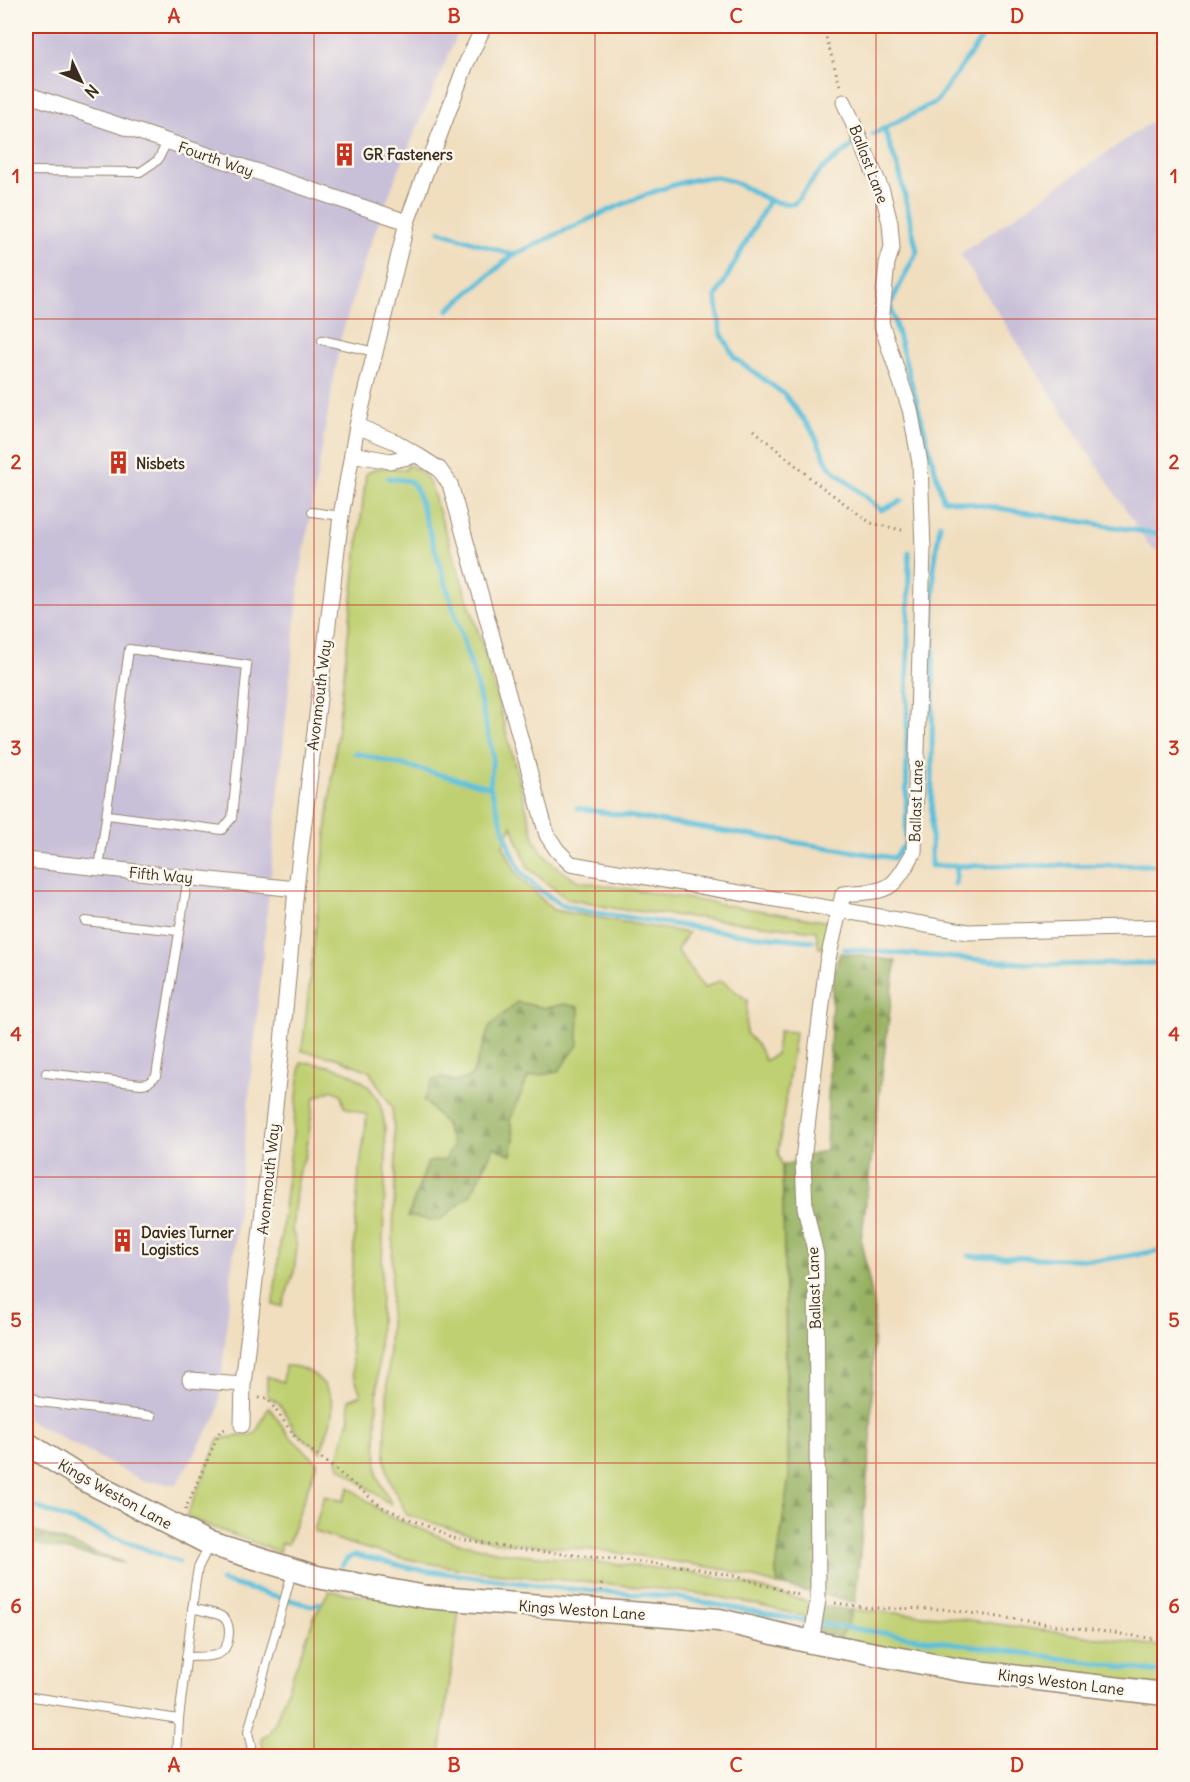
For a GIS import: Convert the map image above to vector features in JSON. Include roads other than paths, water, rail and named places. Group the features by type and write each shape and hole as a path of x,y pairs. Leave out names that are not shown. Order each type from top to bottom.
{"street":[{"name":"Avonmouth Way","path":"242,1425 243,1391 280,1066 296,889 341,516 357,426 407,222 466,64 484,26"},
{"name":"Fourth Way","path":"26,94 407,222"},
{"name":"Ballast Lane","path":"811,1642 818,1600 816,1255 806,1207 803,1160 827,963 841,912 843,894 881,890 897,882 914,852 922,535 920,462 910,409 881,323 887,263 892,248 890,224 882,190 844,102"},
{"path":"357,426 396,442 417,455 439,469 450,484 457,501 547,835 557,850 571,864 968,932 1164,927"},
{"path":"352,454 390,460 417,455"},
{"name":"Fifth Way","path":"26,860 296,889"},
{"path":"190,1380 243,1391"},
{"name":"Kings Weston Lane","path":"26,1443 85,1480 175,1528 290,1580 317,1577 426,1597 719,1620 811,1642 960,1670 1164,1694"}],"lane":[{"path":"26,171 140,172 158,160 167,142"},
{"path":"322,340 375,352"},
{"path":"312,512 341,516"},
{"path":"99,869 129,649 247,665 232,818 222,830 108,815"},
{"path":"46,1073 141,1084 153,1080 188,877"},
{"path":"85,921 178,931"},
{"path":"26,1392 40,1402 153,1416"},
{"path":"177,1756 179,1719 198,1568 210,1544"},
{"path":"253,1756 248,1732 290,1580"},
{"path":"186,1657 222,1653 227,1648 230,1630 227,1622 221,1616 192,1608"},
{"path":"26,1696 179,1719"}],"waterway":[{"path":"873,134 936,102 990,26"},
{"path":"884,129 900,174 917,251 890,305 943,499 1164,535"},
{"path":"440,231 513,255 618,206 677,184 702,178 727,179 770,200 794,204 821,170 852,146"},
{"path":"769,200 716,297 721,333 735,358 784,394 813,432 829,466 881,510 901,501"},
{"path":"448,310 513,255"},
{"path":"388,478 410,481 416,488 474,675 493,755 490,787 511,851 521,872 538,889 560,904 583,911 739,934 813,941"},
{"path":"940,524 934,568 931,866 1164,865"},
{"path":"577,808 894,858 906,843 909,552"},
{"path":"355,753 490,787"},
{"path":"955,884 957,866"},
{"path":"845,949 1046,965 1164,963"},
{"path":"969,1256 1101,1260 1164,1250"},
{"path":"26,1503 179,1562"},
{"path":"342,1565 355,1555 415,1569 558,1588 675,1597 810,1622"},
{"path":"221,1581 312,1606 319,1603"},
{"path":"820,1624 1164,1673"}],"place":[{"name":"GR Fasteners","path":"345,154"},
{"name":"Nisbets","path":"118,463"},
{"name":"Davies Turner Logistics","path":"123,1241"}]}
